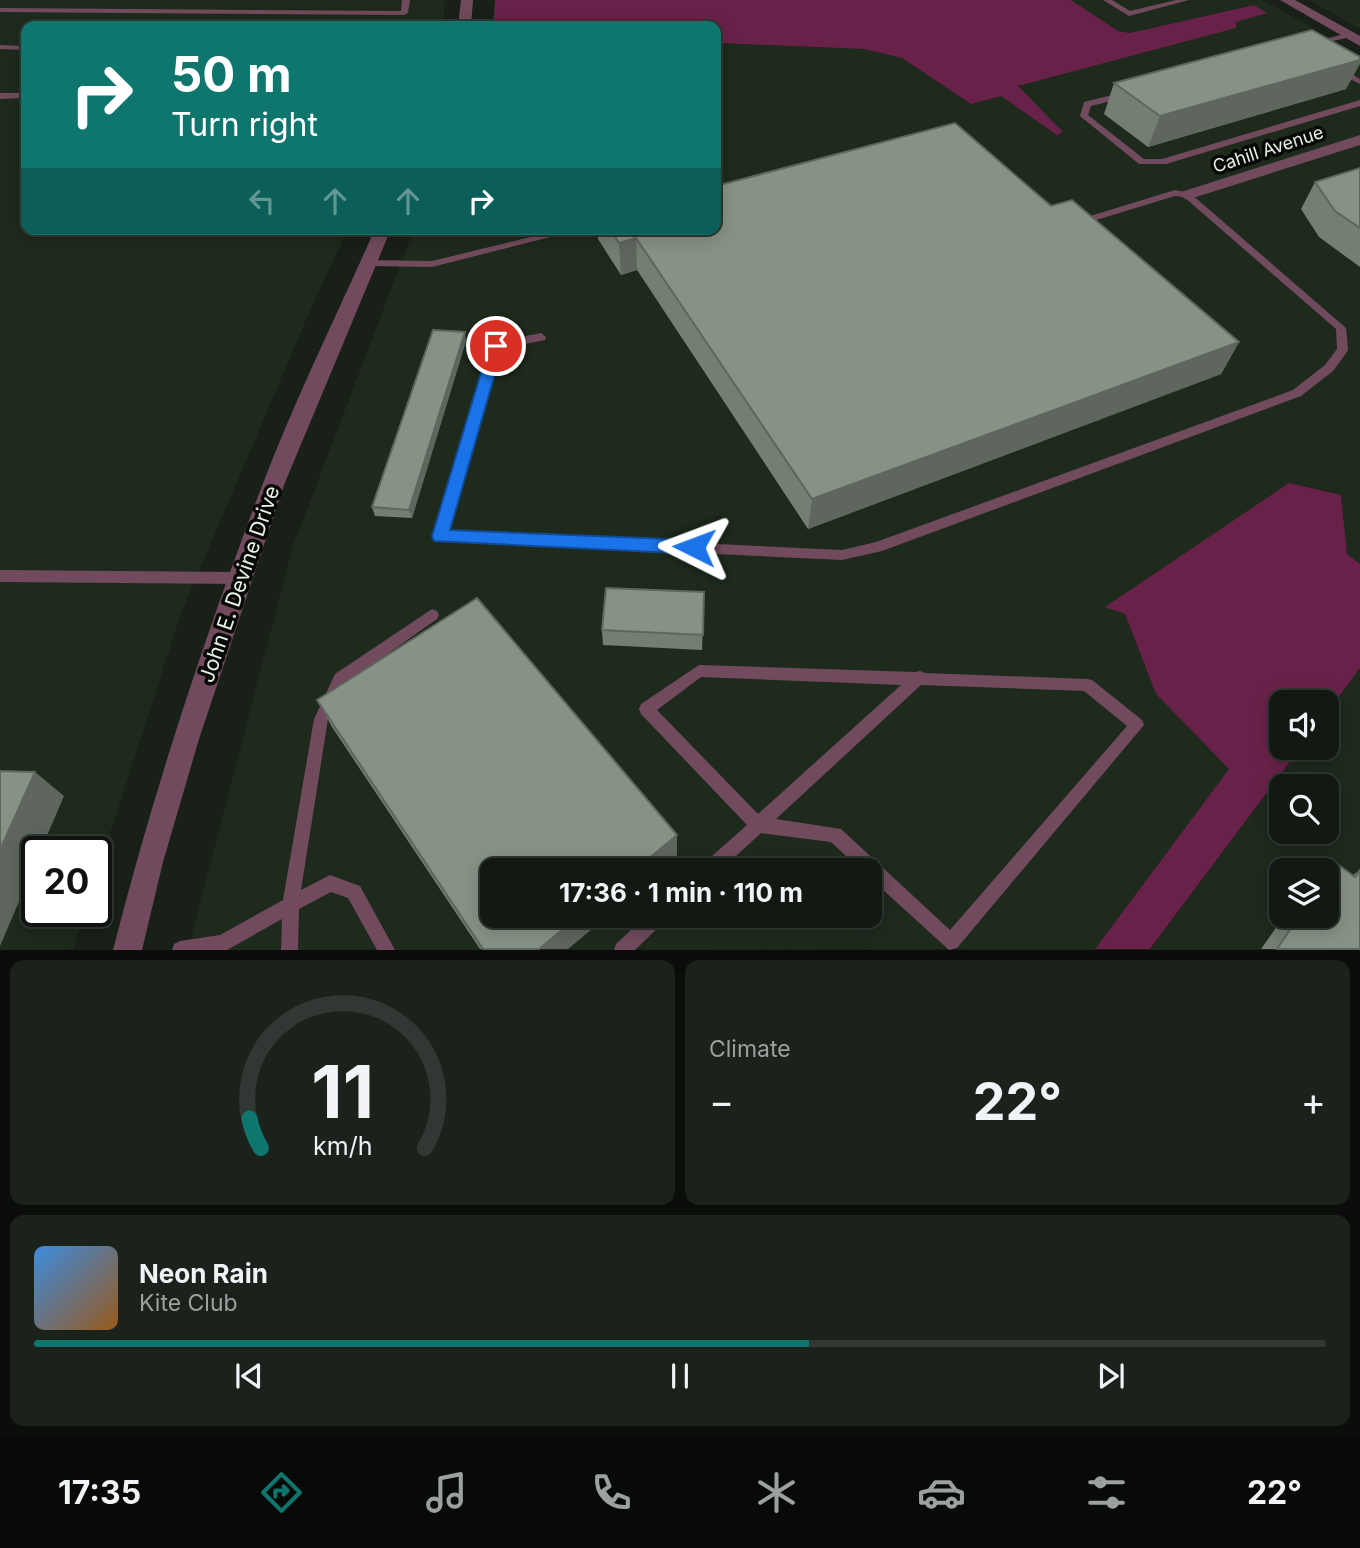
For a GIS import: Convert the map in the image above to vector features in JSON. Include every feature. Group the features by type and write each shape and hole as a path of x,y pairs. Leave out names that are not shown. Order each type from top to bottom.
{"street":[{"path":"465,21 467,0"},
{"path":"1286,0 1354,39"},
{"name":"Cahill Avenue","path":"1187,195 1360,140"},
{"name":"John E. Devine Drive","path":"127,950 149,862 186,739 240,578 282,463 380,235"}],"lane":[{"path":"0,10 404,13 406,0"},
{"path":"1107,0 1129,14 1185,0"},
{"path":"1315,55 1304,49 1308,44 1354,39"},
{"path":"0,47 21,48"},
{"path":"1326,62 1360,82"},
{"path":"1138,91 1087,104 1084,116 1142,162 1163,162 1360,103"},
{"path":"0,96 21,96"},
{"path":"541,337 496,346 440,536 842,555 877,547 1297,393 1329,368 1343,349 1341,328 1187,195 1175,193 1080,222 1065,219"},
{"path":"368,262 432,264 552,235"},
{"path":"0,576 240,578"},
{"path":"289,950 291,902 321,719 340,679 432,615"},
{"path":"699,671 1087,685 1137,725 951,942 835,835 758,825 646,709 699,671"},
{"path":"722,858 920,677"},
{"path":"180,950 222,943 291,902 330,883 354,892 387,950"},
{"path":"622,950 645,928"}],"shaded area":[{"path":"0,0 445,0 443,21 21,21 21,235 345,235 309,313 182,611 109,836 21,836 21,927 80,927 73,949 0,950"},
{"path":"495,0 1071,0 1118,31 1130,33 1254,5 1267,13 1236,22 1236,28 1018,86 1063,132 1057,135 1001,96 971,104 902,58 864,49 721,43 721,21 493,21"},
{"path":"1071,0 1263,0 1360,55 1360,564 1347,554 1341,495 1106,607 1125,614 1156,694 1229,769 1095,949 188,950 292,549 412,235 721,235 721,43 864,49 902,58 971,103 1001,96 1057,135 1062,132 1017,86 1235,28 1236,22 1254,5 1130,33 1118,31"},
{"path":"1309,0 1360,0 1360,29"},
{"path":"1289,483 1341,495 1347,554 1360,564 1360,668 1339,697 1339,690 1269,690 1269,760 1291,760 1281,774 1269,774 1269,790 1150,949 1095,949 1229,769 1156,694 1125,614 1105,607"},
{"path":"1360,668 1360,949 1150,950 1269,790 1269,844 1339,844 1339,774 1281,774 1291,760 1339,760 1339,697"}],"building":[{"path":"1312,30 1360,57 1360,60 1160,116 1114,83"},
{"path":"955,123 1051,206 1072,200 1239,342 812,499 636,238 619,243 614,235 721,235 721,185"},
{"path":"1360,168 1360,228 1335,211 1315,182"},
{"path":"433,330 465,332 409,510 372,507"},
{"path":"606,588 704,592 703,635 602,630"},
{"path":"477,598 677,835 649,858 480,858 480,928 564,928 539,949 483,949 317,700"},
{"path":"0,771 35,772 0,850"},
{"path":"1339,865 1355,877 1360,870 1360,949 1277,949 1291,928 1339,928"}],"route":[{"path":"496,346 440,536 694,547"}]}
